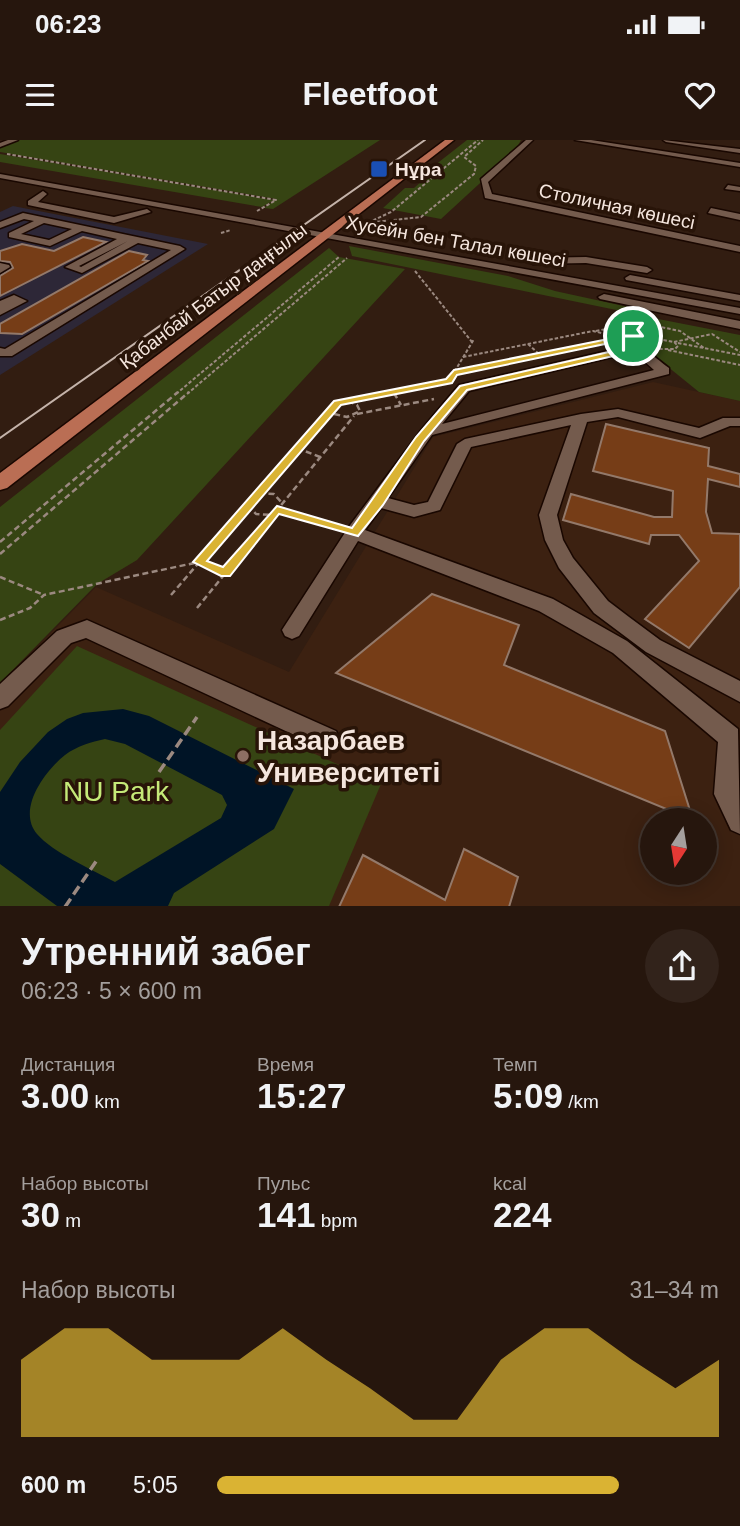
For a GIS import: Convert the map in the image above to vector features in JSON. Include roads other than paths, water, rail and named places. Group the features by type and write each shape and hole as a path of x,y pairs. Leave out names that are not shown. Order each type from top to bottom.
{"main road":[{"name":"Қабанбай Батыр даңғылы","path":"0,483 450,140"}],"street":[{"path":"7,140 14,140"},
{"path":"0,145 14,140"},
{"name":"Столичная көшесі","path":"530,140 484,181 488,196 556,213 740,249"},
{"path":"579,140 740,165"},
{"path":"666,140 740,151"},
{"name":"Хусейн бен Талал көшесі","path":"0,166 257,211 332,230 511,268 740,310"},
{"path":"0,176 7,185 43,194 147,212 225,216"},
{"name":"Хусейн бен Талал көшесі","path":"0,176 225,216 332,230 362,226"},
{"path":"728,187 740,189"},
{"path":"43,194 32,203 105,219 124,219 147,212"},
{"path":"712,211 740,217"},
{"path":"0,225 23,216 180,249 7,353 0,352"},
{"path":"12,235 50,243 105,219"},
{"path":"0,240 43,220"},
{"path":"132,239 82,270 70,267 132,239"},
{"name":"Хусейн бен Талал көшесі","path":"520,258 740,298"},
{"path":"533,261 586,261 740,287"},
{"path":"511,268 555,287 740,325"},
{"path":"0,305 13,298 21,301 0,312"},
{"path":"427,432 663,372 636,348 633,336 645,306"},
{"path":"292,630 354,533 379,502 427,432 464,388 636,348"},
{"path":"379,502 414,511 433,506 465,444 581,418 618,413 700,433 728,421 740,422"},
{"path":"581,418 548,514 554,540 566,563 601,607 653,646 740,692"},
{"path":"354,533 546,605 620,647 735,743 727,794 740,821"},
{"path":"0,699 64,637 87,629 328,739"}],"water":[{"path":"123,709 149,716 294,789 274,829 174,893 168,906 57,906 0,864 0,792 20,762 48,732 67,719 83,713","holes":["105,739 125,744 222,795 227,805 221,818 115,882 44,841 31,824 30,813 42,780 65,755 74,749"]}],"tram line":[{"path":"0,438 425,140"}],"place":[{"name":"Нұра","path":"379,169"},
{"name":"Назарбаев Университеті","path":"243,756"}],"park label":[{"name":"NU Park","path":"116,791"}]}
